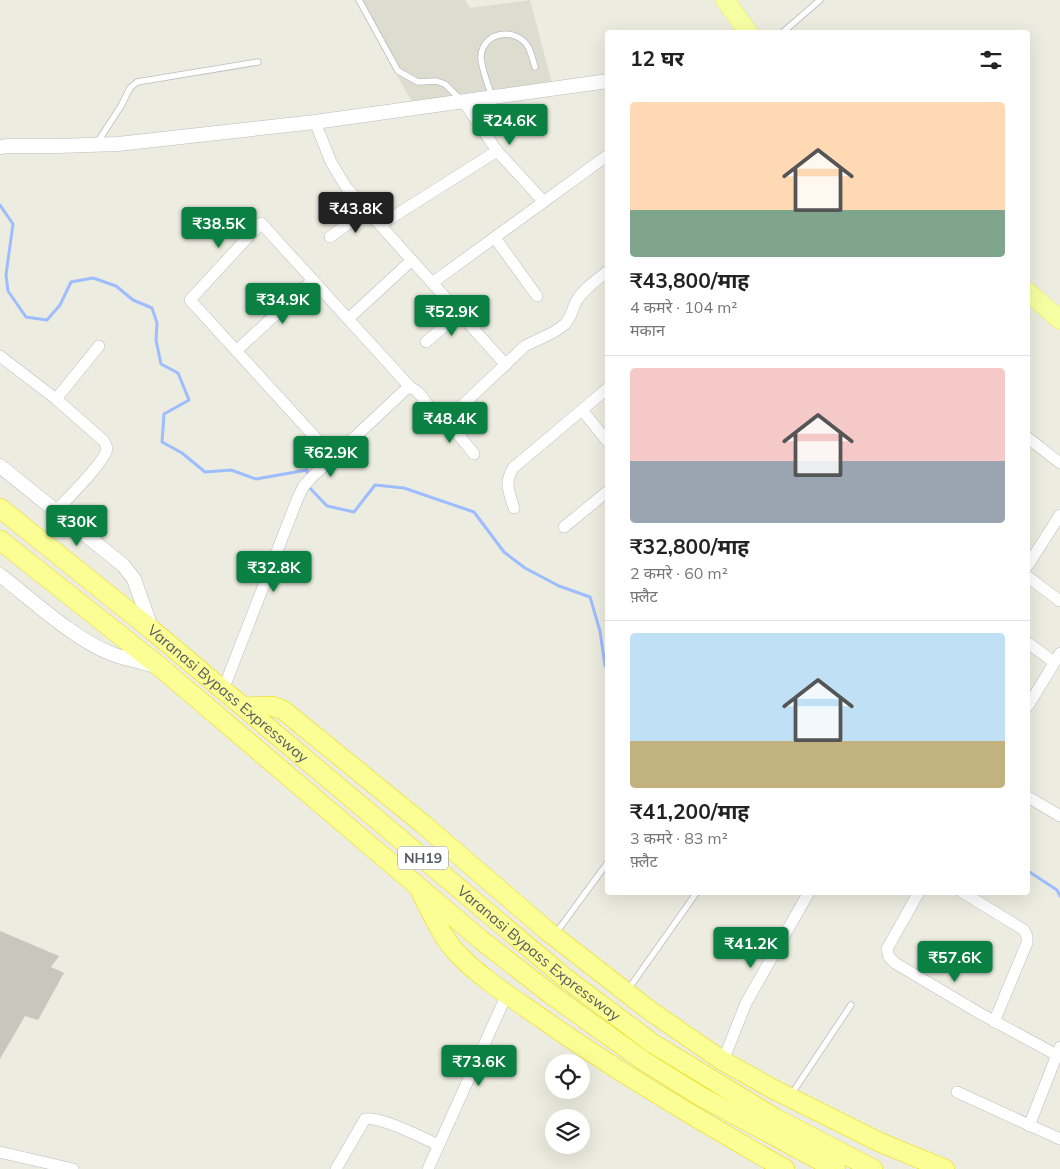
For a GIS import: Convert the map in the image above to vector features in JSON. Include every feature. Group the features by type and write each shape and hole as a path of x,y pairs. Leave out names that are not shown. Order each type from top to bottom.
{"highway":[{"name":"Varanasi Bypass Expressway","path":"0,508 152,630 564,977 652,1043 775,1118 873,1169"},
{"name":"Varanasi Bypass Expressway","path":"0,540 160,667 481,940 549,993 644,1061 700,1096 836,1169"},
{"path":"244,707 272,706 283,710 423,824 554,936 626,992 723,1061 878,1142 945,1169"},
{"path":"416,884 458,955 507,994 584,1048 785,1169"}],"main road":[{"path":"725,0 747,30"},
{"path":"1030,294 1060,320"}],"street":[{"path":"4,146 128,143 315,122 605,80"},
{"path":"463,101 497,151 544,202"},
{"path":"315,122 339,177 346,187 506,365"},
{"path":"380,225 497,151"},
{"path":"432,283 605,157"},
{"path":"330,237 367,210"},
{"path":"334,458 190,300 262,223 410,387 420,394 432,411 437,416 446,418 474,454"},
{"path":"494,238 537,296"},
{"path":"348,319 412,260"},
{"path":"446,418 453,414 525,346 554,334 567,322 582,292 605,273"},
{"path":"236,351 313,280"},
{"path":"426,342 460,313"},
{"path":"56,399 99,346"},
{"path":"0,356 56,399 104,441 107,448 95,469 56,511"},
{"path":"223,690 303,487 410,387"},
{"path":"514,508 508,480 513,468 605,391"},
{"path":"582,410 605,438"},
{"path":"1030,440 1060,463"},
{"path":"0,466 123,565 134,579 152,630"},
{"path":"564,527 605,493"},
{"path":"1030,562 1060,515"},
{"path":"0,575 72,632 91,643 109,653 160,667"},
{"path":"1030,578 1060,601"},
{"path":"1030,644 1057,658 1030,703"},
{"path":"1030,798 1060,816"},
{"path":"723,1061 746,1003 807,895"},
{"path":"916,895 887,949 889,957 895,963 994,1022 1058,1051 1029,1126"},
{"path":"967,895 1024,930 1027,936 1027,943 994,1022"},
{"path":"428,1169 507,994"},
{"path":"957,1092 1060,1140"},
{"path":"336,1169 361,1122 365,1119 371,1118 381,1121 438,1145"},
{"path":"0,1152 73,1169"}],"lane":[{"path":"359,0 398,71 418,82 436,81 445,84 463,101"},
{"path":"785,30 820,0"},
{"path":"492,97 480,57 483,47 490,39 498,34 511,33 520,38 528,45 535,67"},
{"path":"95,145 121,106 130,88 137,82 258,62"},
{"path":"554,936 605,866"},
{"path":"626,992 695,895"},
{"path":"789,1097 851,1005"}],"shaded area":[{"path":"355,0 465,0 470,8 530,0 553,87 416,109"}],"building":[{"path":"0,931 59,956 51,967 64,973 38,1020 25,1016 0,1059"}],"waterway":[{"path":"0,205 13,224 6,275 8,291 26,317 47,320 60,305 71,282 93,278 116,286 133,300 152,308 157,323 156,340 161,364 178,373 189,400 164,414 162,442 182,453 205,472 231,470 256,479 307,470 308,477"},
{"path":"308,486 327,506 354,512 375,485 404,488 474,512 504,552 525,568 559,586 590,597 600,631 605,666"},
{"path":"1030,872 1057,890 1060,896"}]}
